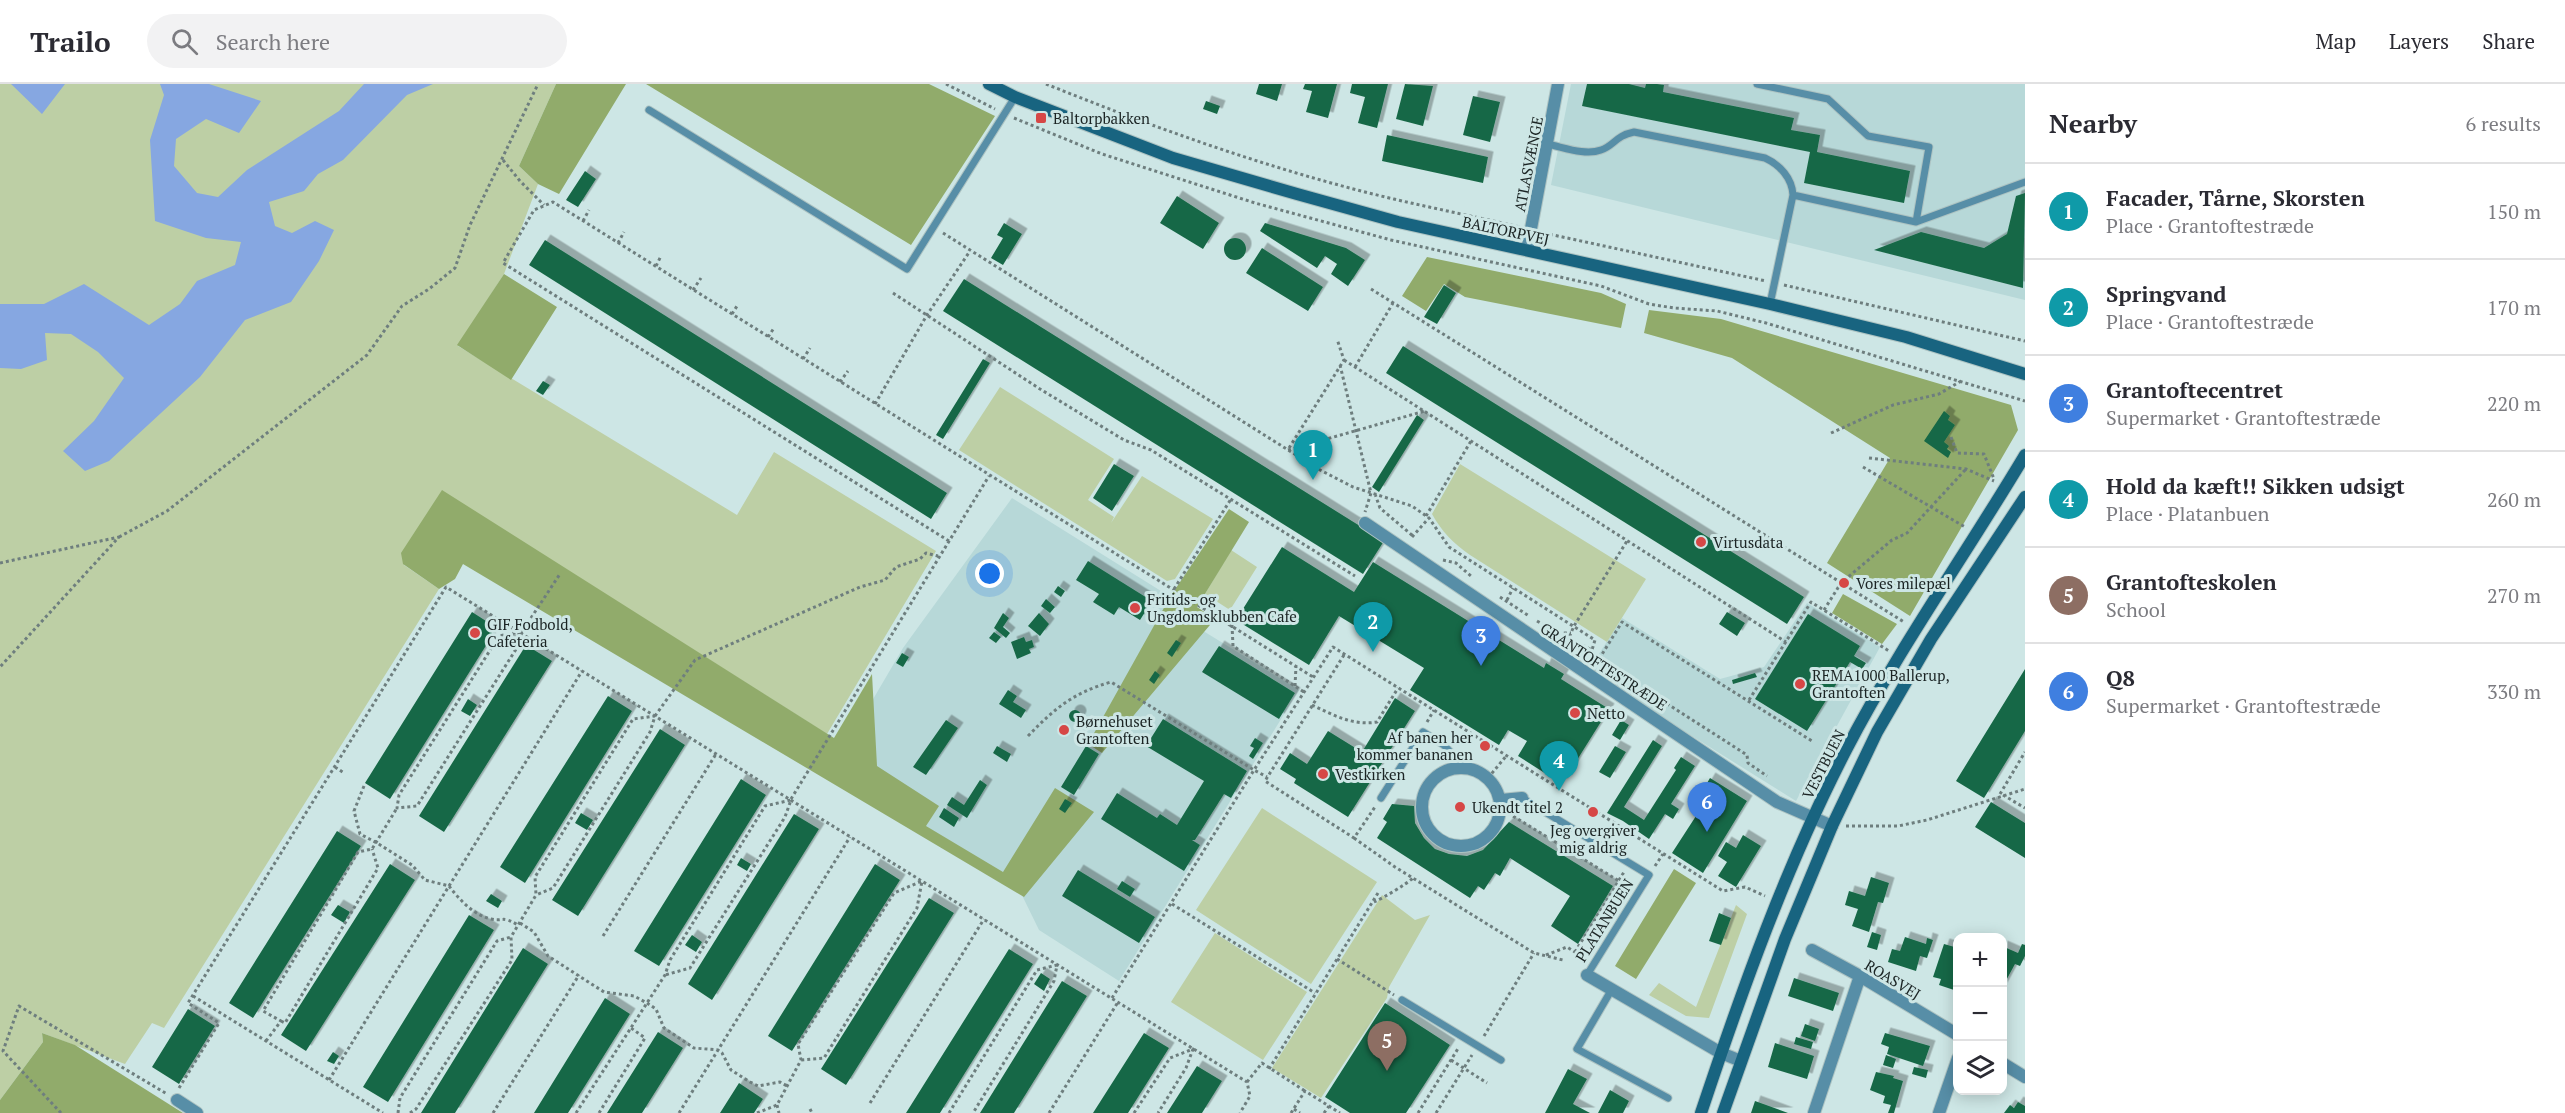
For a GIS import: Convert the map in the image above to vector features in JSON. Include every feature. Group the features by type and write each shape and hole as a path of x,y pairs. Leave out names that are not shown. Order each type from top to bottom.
{"street":[{"name":"BALTORPVEJ","path":"989,84 1015,97 1184,161 1398,222 1770,304 1906,337 2025,374"},
{"name":"ATLASVÆNGE","path":"1527,250 1558,84"},
{"name":"VESTBUEN","path":"1701,1113 1777,902 1812,819 1846,750 1898,657 2025,455"},
{"path":"1723,1113 1785,939 1832,826 1877,732 1931,639 2025,497"},
{"name":"GRANTOFTESTRÆDE","path":"1365,523 1777,802 1832,826"},
{"path":"1463,767 1476,770 1488,778 1496,788 1501,805 1496,827 1486,838 1474,845 1461,847 1447,844 1435,837 1426,826 1422,813 1422,799 1427,786 1449,769 1463,767"},
{"name":"PLATANBUEN","path":"1501,805 1521,798"},
{"name":"ROASVEJ","path":"1812,950 1953,1032"},
{"name":"PLATANBUEN","path":"1587,975 1721,1053 1741,1061"},
{"path":"1814,1113 1860,976"},
{"path":"2007,1066 2025,1077"},
{"path":"1939,1113 1953,1072"},
{"path":"177,1100 197,1113"}],"lane":[{"path":"1757,84 1828,99 1868,136 1929,147 1916,222"},
{"path":"649,110 907,269 1015,97"},
{"path":"1547,144 1586,152 1601,150 1621,135 1634,132 1765,158 1777,164 1792,184 1793,195 1770,304"},
{"path":"1793,195 1916,222 2025,182"},
{"path":"1380,798 1423,732 1444,745 1463,767"},
{"name":"PLATANBUEN","path":"1521,798 1649,875 1587,975"},
{"path":"1612,990 1577,1049 1668,1098"},
{"path":"1402,1000 1501,1060"}],"path":[{"path":"0,563 119,537 167,511 367,355 402,306 429,289 455,268 470,225 538,84"},
{"path":"503,160 520,182 544,205"},
{"path":"949,541 503,263 534,210 553,202 1313,677"},
{"path":"583,221 589,210"},
{"path":"934,227 1288,450 1353,488 1412,506 1427,517 1449,547 1595,640 1592,650 1566,642"},
{"path":"618,243 624,232"},
{"path":"875,404 927,315 970,251"},
{"path":"656,266 662,256"},
{"path":"693,290 701,278"},
{"path":"1371,289 1916,629"},
{"path":"893,293 1086,417 1124,440 1151,450 1355,576"},
{"path":"1355,367 1393,303"},
{"path":"732,314 737,306"},
{"path":"768,337 774,328"},
{"path":"1337,339 1344,360 1786,642"},
{"path":"803,359 810,348"},
{"path":"1288,450 1344,360"},
{"path":"1340,365 1373,494 1380,508 1413,536 1427,517 1471,441"},
{"path":"840,382 848,371"},
{"path":"1831,433 1893,405 1939,394 1961,381"},
{"path":"1288,450 1425,411"},
{"path":"1869,458 1966,470 1995,481 1984,454 1957,453 1951,437"},
{"path":"1863,467 1977,534"},
{"path":"1824,610 1841,583 1892,540 1907,533 1966,470"},
{"path":"665,975 690,968 785,817 790,800 989,476"},
{"path":"1366,508 1373,494"},
{"path":"1174,589 1231,499"},
{"path":"0,667 119,537"},
{"path":"1571,636 1574,626 1628,541"},
{"path":"536,895 553,888 650,732 655,716 695,660 860,588 885,580 896,567 920,559 926,553 938,556"},
{"path":"398,808 417,806 518,646 520,632 560,574"},
{"path":"177,1100 177,1092 219,1023 188,1004 446,587 1247,1082 1250,1096 1239,1113"},
{"path":"1507,600 1514,588"},
{"path":"1749,700 1811,602 1898,657"},
{"path":"1601,667 1595,664 1622,622 1812,741"},
{"path":"1232,626 1233,646 1304,692"},
{"path":"372,849 378,868 285,1023 263,1011 358,852 372,849 377,843 398,808 399,795 499,636 520,632"},
{"path":"1112,998 1333,647 1724,891 1745,887 1777,902"},
{"path":"1344,655 1265,781 1413,878 1534,953 1563,960"},
{"path":"1295,686 1296,665"},
{"path":"329,1080 582,671"},
{"path":"1612,673 1627,678 1747,755 1748,763 1767,776"},
{"path":"1028,736 1056,706 1087,689 1111,682 1267,777"},
{"path":"1312,705 1340,718 1363,724 1377,722 1398,688"},
{"path":"410,1113 416,1109 512,960 511,937 536,895 535,877 633,720 655,716"},
{"path":"2001,795 2025,752"},
{"path":"603,936 716,754"},
{"path":"1488,778 1508,755"},
{"path":"334,767 344,773"},
{"path":"364,786 354,806 358,832 362,837 377,843 412,865 425,880 449,886 459,900 489,919 507,918 534,932 548,956 604,992 634,996 647,1003 656,1009 664,1028 694,1048 718,1050 731,1070 750,1082 758,1086 780,1082 787,1086"},
{"path":"1832,826 1898,826 1927,820 2025,789"},
{"path":"2001,795 2025,808"},
{"path":"1354,838 1380,798"},
{"path":"576,1113 665,975 670,960 765,806 790,800"},
{"path":"1501,805 1619,881"},
{"path":"679,1113 850,837"},
{"path":"1649,875 1663,853"},
{"path":"1575,952 1630,863"},
{"path":"1372,902 1386,896 1413,878"},
{"path":"757,1113 777,1105 801,1060 798,1044 894,893 922,881"},
{"path":"801,1060 824,1058 917,908 922,881"},
{"path":"1269,1069 1378,893"},
{"path":"1172,904 1316,994"},
{"path":"870,1103 984,919"},
{"path":"398,1113 400,1098 497,941 511,937"},
{"path":"1436,1113 1534,953"},
{"path":"1337,959 1402,1000"},
{"path":"949,1113 1037,970 1057,965"},
{"path":"974,1113 1054,981 1057,965"},
{"path":"493,1113 579,975"},
{"path":"193,996 383,1113"},
{"path":"1049,1113 1118,1002"},
{"path":"61,1113 2,1051 20,1006 177,1100"},
{"path":"266,1041 281,1021"},
{"path":"599,1113 645,1038 631,1028"},
{"path":"1418,1113 1459,1047"},
{"path":"1134,1113 1170,1058 1193,1049"},
{"path":"1158,1113 1186,1068 1193,1049"},
{"path":"1451,1060 1487,1083"},
{"path":"1247,1082 1262,1063 1340,1113"},
{"path":"1300,1113 1293,1111 1305,1091"},
{"path":"777,1105 779,1113"},
{"path":"1324,1113 1329,1106"}],"shaded area":[{"path":"1571,84 2025,84 2025,300 1551,185"},
{"name":"Børnehuset Grantoften","path":"1012,498 1193,611 1187,621 1299,690 1119,981 1039,930 1018,887 831,771 903,648"},
{"path":"1807,603 1880,647 1796,801 1588,671 1622,618 1720,679 1764,667"}],"green space":[{"path":"0,84 556,84 519,166 538,184 504,274 458,346 737,515 774,452 936,551 827,734 442,491 404,565 439,589 164,1028 152,1023 125,1064 42,1033 43,1042 0,1100"},
{"path":"556,84 626,84 559,194 538,184 519,166"},
{"path":"646,84 929,84 995,116 911,245"},
{"path":"1427,257 1601,293 1626,304 1621,328 1465,297 1444,284 1426,311 1402,296"},
{"path":"504,274 557,307 511,380 457,345"},
{"path":"1649,310 1721,319 2011,405 2018,430 1910,616 1827,563 1890,458 1732,358 1644,333"},
{"path":"1000,387 1114,459 1088,500 1114,517 1111,523 1142,476 1213,519 1175,579 1167,581 959,450"},
{"path":"1460,464 1646,579 1607,642 1470,555 1444,532 1432,514"},
{"path":"442,490 834,738 872,674 877,766 939,806 926,826 1003,872 1055,788 1094,812 1024,897 463,564 455,579 439,589 403,564 401,553"},
{"path":"1229,509 1249,522 1197,607 1215,619 1102,753 1088,744 1170,597"},
{"path":"1231,550 1257,567 1230,610 1205,594"},
{"path":"1843,594 1897,624 1882,644 1832,613"},
{"path":"1262,808 1377,882 1311,984 1196,910"},
{"path":"1674,869 1696,883 1636,979 1615,966"},
{"path":"1382,895 1415,920 1430,915 1389,987 1387,998 1321,1098 1272,1068"},
{"path":"1736,905 1747,914 1709,1018 1686,1016 1649,995 1659,983 1696,1007"},
{"path":"1215,933 1307,992 1263,1060 1171,1002"},
{"path":"42,1033 75,1045 183,1113 0,1113 0,1100 43,1042"}],"water":[{"path":"11,84 65,84 42,114"},
{"path":"160,84 209,84 261,101 239,133 206,119 176,139 174,166 197,193 218,197 247,170 339,111 364,84 433,84 407,95 343,160 318,174 304,191 269,202 275,226 292,233 315,221 334,230 319,261 291,302 245,320 200,377 109,461 85,471 63,451 94,421 124,378 98,352 71,334 45,333 47,360 21,369 0,368 0,304 44,304 84,284 149,325 180,304 197,281 235,265 241,242 206,238 155,221 150,140 164,95"}],"building":[{"path":"1259,84 1282,84 1277,101 1256,94"},
{"path":"1305,84 1337,84 1328,118 1306,112 1312,91 1303,89"},
{"path":"1352,84 1388,84 1377,128 1358,123 1365,97 1350,93"},
{"path":"1405,84 1433,86 1423,126 1396,119"},
{"path":"1587,84 1629,84 1645,88 1646,84 1664,85 1663,92 1794,118 1791,130 1820,135 1817,152 1910,171 1904,203 1804,183 1810,152 1582,106"},
{"path":"1473,96 1500,102 1490,142 1463,135"},
{"path":"1206,101 1220,106 1217,114 1203,109"},
{"path":"1387,135 1488,157 1483,183 1382,161"},
{"path":"585,171 596,179 578,207 566,200"},
{"path":"2025,193 2023,288 1874,250 1921,232 1984,248 2007,234 2016,196"},
{"path":"1177,196 1219,223 1203,249 1160,223"},
{"path":"1004,223 1022,234 1003,265 991,258 1003,238 997,235"},
{"path":"1265,223 1346,248 1365,260 1348,286 1331,274 1337,264 1325,256 1317,268 1260,231"},
{"path":"1235,238 1243,241 1246,249 1243,257 1235,260 1227,257 1224,249 1227,241"},
{"path":"545,240 947,493 931,519 529,265"},
{"path":"1262,248 1323,287 1308,311 1246,273"},
{"path":"964,279 1384,541 1363,574 943,311"},
{"path":"1444,285 1456,293 1437,324 1424,317"},
{"path":"1403,346 1804,597 1787,624 1386,373"},
{"path":"983,359 990,363 943,439 936,435"},
{"path":"543,381 550,385 543,395 536,391"},
{"path":"1944,411 1950,416 1948,420 1955,425 1944,442 1949,446 1947,449 1951,452 1948,458 1924,441"},
{"path":"1417,415 1424,420 1379,492 1372,487"},
{"path":"1114,464 1134,476 1112,511 1093,498"},
{"path":"1282,547 1354,592 1373,562 1544,668 1546,663 1564,674 1561,679 1609,709 1562,784 1518,756 1527,741 1508,730 1499,745 1410,690 1424,668 1339,616 1309,665 1236,620"},
{"path":"1088,561 1152,601 1140,620 1119,607 1114,615 1093,602 1099,594 1076,580"},
{"path":"1058,586 1065,591 1061,597 1054,592"},
{"path":"1046,599 1055,607 1050,613 1041,606"},
{"path":"472,612 497,628 390,799 365,783"},
{"path":"1727,612 1745,623 1737,636 1719,624"},
{"path":"1003,613 1009,618 1003,627 1010,633 1006,638 994,628"},
{"path":"1039,613 1049,624 1040,636 1028,626"},
{"name":"REMA1000 Ballerup, Grantoften","path":"1808,614 1860,646 1854,656 1866,663 1862,669 1850,662 1807,731 1755,699"},
{"path":"994,632 1001,637 996,643 989,638"},
{"path":"1024,637 1026,642 1032,640 1034,647 1029,649 1031,653 1017,659 1011,642"},
{"path":"507,638 516,644 513,649 504,643"},
{"path":"1176,640 1181,643 1172,657 1167,653"},
{"path":"526,645 552,661 444,832 419,816"},
{"path":"1219,646 1295,693 1279,719 1202,672"},
{"path":"902,653 909,657 903,667 896,663"},
{"path":"2025,669 2025,731 1984,798 1956,781"},
{"path":"1155,671 1160,675 1154,684 1149,680"},
{"path":"1755,673 1757,677 1733,684 1732,680"},
{"path":"1008,690 1017,696 1013,702 1026,710 1021,718 999,704"},
{"path":"608,696 632,711 525,883 500,867"},
{"name":"Vestkirken","path":"1395,698 1415,711 1348,817 1294,783 1296,779 1280,769 1290,753 1307,764 1328,731 1362,752"},
{"path":"468,699 477,705 470,716 461,711"},
{"path":"1075,710 1081,716 1075,722 1069,716"},
{"path":"1163,719 1247,771 1231,798 1224,794 1195,840 1192,840 1200,845 1184,871 1101,819 1117,793 1157,818 1160,814 1177,825 1204,781 1146,746"},
{"path":"946,720 958,728 926,775 913,767"},
{"path":"1621,720 1629,725 1620,740 1612,735"},
{"path":"660,729 685,745 578,916 552,900"},
{"path":"1255,738 1263,743 1253,759 1249,756 1254,748 1250,746"},
{"path":"1653,740 1662,746 1624,807 1644,820 1676,770 1674,768 1681,757 1695,766 1671,804 1679,809 1673,819 1665,814 1649,839 1607,813"},
{"path":"997,746 1011,754 1007,762 993,753"},
{"path":"1086,746 1099,754 1074,795 1061,787"},
{"path":"1615,746 1626,752 1610,778 1599,772"},
{"path":"1710,778 1747,801 1703,873 1672,853 1707,799 1700,795"},
{"path":"741,779 766,795 659,966 634,951"},
{"path":"980,780 987,785 967,818 947,805 952,797 964,805"},
{"path":"1065,799 1072,803 1065,813 1059,809"},
{"path":"1991,802 2025,823 2025,858 1975,827"},
{"path":"1392,804 1414,806 1415,823 1424,838 1435,849 1449,854 1467,856 1483,850 1509,822 1613,886 1578,944 1551,926 1570,896 1510,858 1500,876 1495,873 1484,890 1478,886 1470,898 1377,838 1387,822 1383,819"},
{"path":"944,808 959,818 954,827 939,817"},
{"path":"581,813 593,820 587,830 575,823"},
{"path":"794,814 819,829 712,1000 688,984"},
{"path":"337,831 361,846 253,1018 229,1003"},
{"path":"1743,835 1761,846 1736,887 1718,876 1727,862 1718,856 1726,842 1736,848"},
{"path":"741,858 751,864 747,871 737,865"},
{"path":"390,864 415,880 306,1051 281,1035"},
{"path":"875,864 900,880 792,1051 768,1036"},
{"path":"1078,870 1155,917 1139,943 1062,896"},
{"path":"1871,877 1889,883 1883,903 1878,902 1869,932 1852,926 1858,909 1845,905 1849,891 1865,896"},
{"path":"1122,881 1135,889 1130,897 1117,889"},
{"path":"491,894 502,901 498,908 486,901"},
{"path":"929,898 954,913 846,1085 821,1069"},
{"path":"338,905 350,912 344,923 331,915"},
{"path":"1719,913 1731,918 1721,945 1709,941"},
{"path":"469,915 494,930 388,1102 363,1087"},
{"path":"1872,932 1881,935 1877,950 1867,947"},
{"path":"692,935 702,942 696,952 685,945"},
{"path":"1905,937 1926,944 1927,938 1933,940 1927,958 1920,956 1916,971 1888,962 1892,949 1900,951"},
{"path":"1944,944 1953,947 1953,990 1939,985 1941,979 1933,977"},
{"path":"2022,944 2025,945 2025,956 2020,966 2015,964 2007,979 2007,948 2018,953"},
{"path":"523,948 548,964 455,1113 421,1113"},
{"path":"1009,949 1033,964 940,1113 906,1113"},
{"path":"1041,973 1050,979 1044,991 1034,984"},
{"path":"1794,978 1839,993 1833,1011 1788,996"},
{"path":"1062,981 1087,996 1014,1113 980,1113"},
{"path":"605,998 630,1014 568,1113 534,1113"},
{"path":"1385,1003 1450,1045 1406,1113 1350,1113 1325,1097"},
{"path":"188,1009 215,1026 179,1084 152,1067"},
{"path":"1805,1024 1819,1029 1815,1041 1801,1036"},
{"path":"658,1032 683,1048 642,1113 607,1113"},
{"path":"1144,1033 1169,1048 1128,1113 1093,1113"},
{"path":"1885,1033 1930,1046 1923,1066 1887,1054 1889,1047 1881,1044"},
{"path":"1796,1037 1813,1042 1811,1049 1794,1044"},
{"path":"1775,1043 1814,1056 1807,1079 1768,1067"},
{"path":"333,1052 339,1056 334,1064 327,1061"},
{"path":"1886,1055 1896,1059 1893,1068 1883,1065"},
{"path":"1197,1066 1222,1081 1202,1113 1167,1113"},
{"path":"1914,1067 1928,1070 1926,1078 1912,1074"},
{"path":"1568,1069 1587,1079 1573,1104 1590,1113 1545,1113"},
{"path":"1876,1072 1894,1076 1893,1078 1903,1081 1894,1113 1888,1113 1891,1105 1883,1103 1885,1096 1870,1090"},
{"path":"739,1083 763,1099 754,1113 720,1113"},
{"path":"1610,1090 1629,1101 1623,1113 1598,1113"},
{"path":"1755,1101 1788,1113 1751,1113"},
{"path":"2018,1102 2025,1106 2025,1113 2004,1113 2010,1105 2014,1108"}],"place":[{"name":"Baltorpbakken","path":"1041,118"},
{"name":"Facader, Tårne, Skorsten","path":"1313,480"},
{"name":"Virtusdata","path":"1701,542"},
{"name":"Vores milepæl","path":"1844,583"},
{"name":"Fritids- og Ungdomsklubben Cafe","path":"1135,608"},
{"name":"GIF Fodbold, Cafeteria","path":"475,633"},
{"name":"Springvand","path":"1373,652"},
{"name":"Grantoftecentret","path":"1481,666"},
{"name":"REMA1000 Ballerup, Grantoften","path":"1800,684"},
{"name":"Netto","path":"1575,713"},
{"name":"Børnehuset Grantoften","path":"1064,730"},
{"name":"Af banen her kommer bananen","path":"1485,746"},
{"name":"Vestkirken","path":"1323,774"},
{"name":"Hold da kæft!! Sikken udsigt","path":"1559,791"},
{"name":"Ukendt titel 2","path":"1460,807"},
{"name":"Jeg overgiver mig aldrig","path":"1593,812"},
{"name":"Q8","path":"1707,832"},
{"name":"Grantofteskolen","path":"1387,1071"}]}
